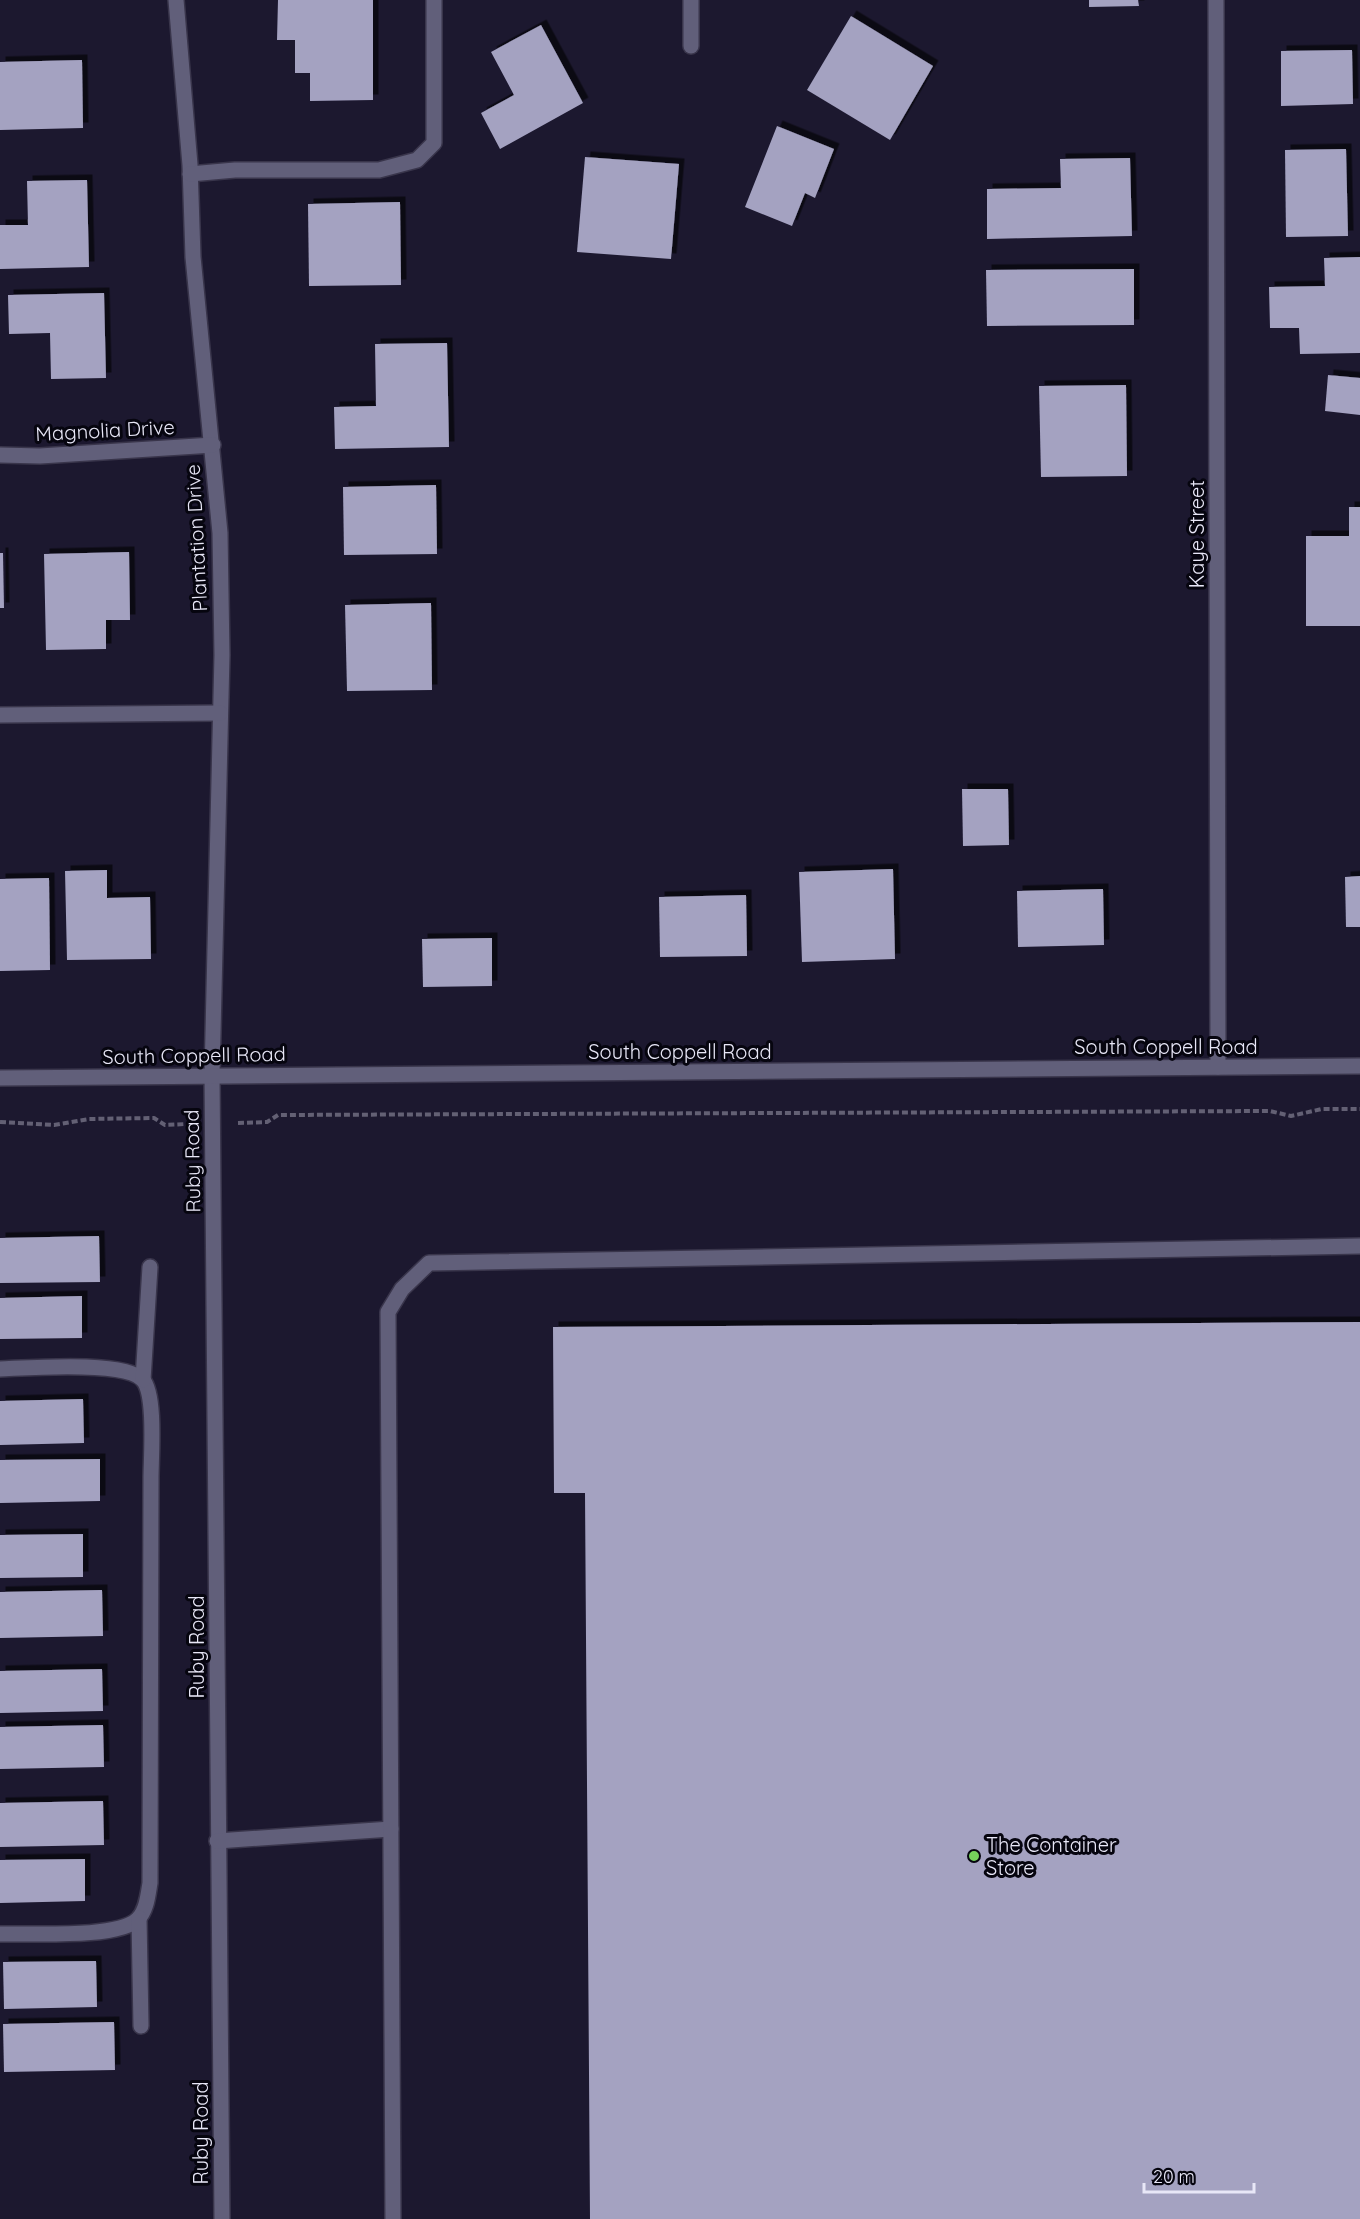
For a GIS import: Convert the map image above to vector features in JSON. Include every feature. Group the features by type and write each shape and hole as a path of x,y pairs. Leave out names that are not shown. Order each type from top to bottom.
{"street":[{"name":"Plantation Drive","path":"176,0 190,174 193,257 220,533 222,655 212,1075"},
{"path":"190,174 235,170 379,170 417,160 434,143 434,0"},
{"path":"691,0 691,46"},
{"name":"Kaye Street","path":"1216,0 1218,1067"},
{"name":"Magnolia Drive","path":"0,455 40,456 213,446"},
{"path":"0,715 220,712"},
{"name":"South Coppell Road","path":"0,1078 1360,1066"},
{"name":"Ruby Road","path":"212,1075 222,2219"},
{"path":"393,2219 388,1312 402,1288 429,1263 1360,1246"},
{"path":"141,2026 139,1918 146,1904 150,1883 151,1403 143,1380 150,1267"},
{"path":"0,1369 112,1368 132,1373 143,1380"},
{"path":"217,1841 391,1829"},
{"path":"0,1934 107,1932 125,1928 139,1918"}],"path":[{"path":"0,1122 54,1125 89,1119 154,1118 165,1125 213,1124 267,1122 278,1115 1270,1111 1291,1116 1322,1109 1360,1109"}],"building":[{"path":"278,0 373,0 373,100 310,101 310,73 295,73 295,40 277,40"},
{"path":"1089,0 1138,0 1139,6 1089,7"},
{"path":"851,16 933,66 890,140 807,90"},
{"path":"541,25 583,103 500,149 481,113 514,95 491,52"},
{"path":"1352,50 1353,104 1281,106 1281,51"},
{"path":"82,60 83,128 0,130 0,62"},
{"path":"777,126 834,149 815,198 805,193 792,226 745,207"},
{"path":"1346,149 1348,236 1286,237 1285,150"},
{"path":"585,157 679,164 671,259 577,252"},
{"path":"1130,158 1132,236 987,239 987,189 1061,188 1060,159"},
{"path":"87,180 89,267 0,269 0,225 28,225 27,181"},
{"path":"400,202 401,285 309,286 308,204"},
{"path":"1360,257 1360,353 1300,354 1299,328 1270,328 1269,287 1325,286 1324,258"},
{"path":"1134,269 1134,325 987,326 986,270"},
{"path":"104,293 106,378 51,379 50,333 9,334 8,295"},
{"path":"447,343 449,447 335,449 334,407 376,406 375,344"},
{"path":"1328,375 1360,378 1360,415 1325,411"},
{"path":"1126,385 1127,476 1041,477 1039,386"},
{"path":"436,485 437,554 344,555 343,487"},
{"path":"1349,507 1360,507 1360,626 1306,626 1306,536 1349,536"},
{"path":"129,552 130,620 106,620 106,649 46,650 44,554"},
{"path":"0,553 3,553 4,608 0,608"},
{"path":"431,603 432,690 347,691 345,605"},
{"path":"962,789 1008,789 1009,845 963,846"},
{"path":"893,869 895,959 802,962 799,872"},
{"path":"107,870 107,898 150,897 151,959 67,960 65,871"},
{"path":"1360,876 1360,927 1346,927 1345,877"},
{"path":"49,878 50,970 0,971 0,879"},
{"path":"1103,889 1104,945 1018,947 1017,891"},
{"path":"746,895 747,956 660,957 659,897"},
{"path":"492,938 492,986 423,987 422,939"},
{"path":"99,1236 100,1282 0,1283 0,1238"},
{"path":"82,1296 82,1338 0,1339 0,1298"},
{"name":"The Container Store","path":"1360,1322 1360,2219 590,2219 585,1493 554,1493 553,1327"},
{"path":"83,1399 84,1443 0,1445 0,1401"},
{"path":"100,1459 100,1501 0,1503 0,1460"},
{"path":"83,1534 83,1577 0,1578 0,1535"},
{"path":"102,1590 103,1636 0,1638 0,1592"},
{"path":"102,1669 103,1711 0,1713 0,1671"},
{"path":"103,1725 104,1767 0,1769 0,1727"},
{"path":"103,1801 104,1845 0,1847 0,1803"},
{"path":"85,1859 85,1901 0,1903 0,1860"},
{"path":"96,1961 97,2007 4,2009 3,1962"},
{"path":"114,2022 115,2070 4,2072 3,2024"}],"place":[{"name":"The Container Store","path":"974,1856"}]}
